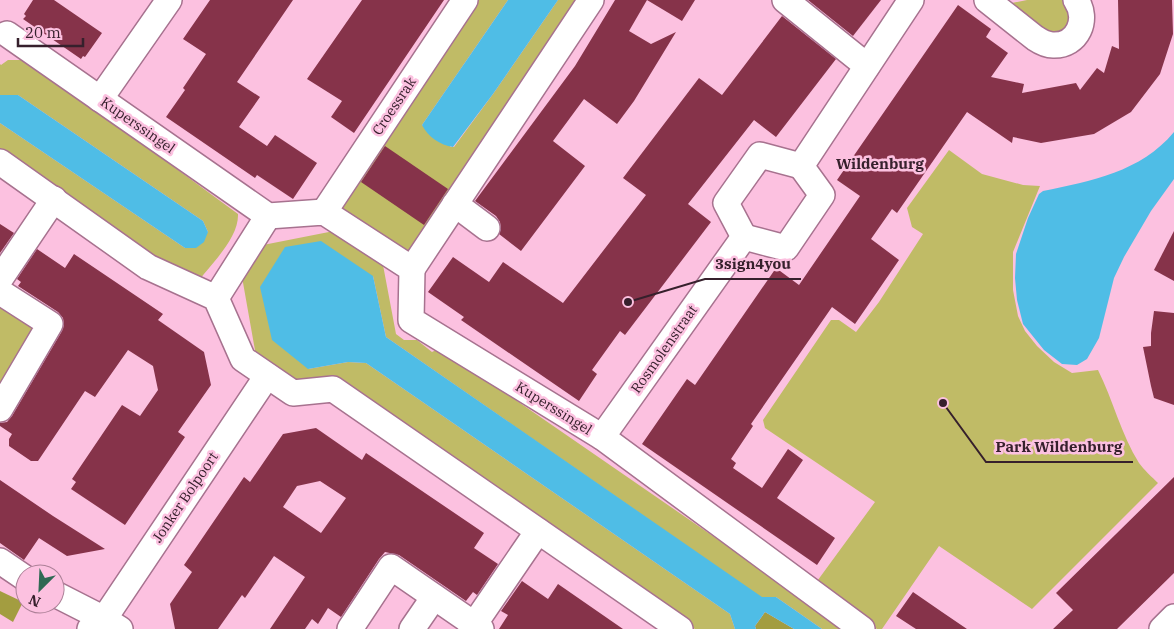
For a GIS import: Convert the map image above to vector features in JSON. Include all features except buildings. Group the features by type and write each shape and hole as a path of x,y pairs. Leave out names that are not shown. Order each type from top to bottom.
{"street":[{"path":"100,99 169,0"},
{"name":"Croessrak","path":"324,212 465,0"},
{"path":"216,298 268,216 324,212 412,269 592,0"},
{"path":"785,0 867,66"},
{"path":"801,166 911,0"},
{"path":"987,0 1035,38 1053,45 1063,44 1068,41 1076,35 1080,28 1082,18 1080,6 1076,0"},
{"name":"Kuperssingel","path":"7,34 268,216"},
{"path":"760,155 801,166 822,195 786,248 744,237 726,202 760,155"},
{"path":"0,162 148,267 216,298 243,359 267,376 293,393 333,390 680,629"},
{"path":"0,279 54,199"},
{"path":"455,204 487,228"},
{"name":"Rosmolenstraat","path":"602,437 744,237"},
{"name":"Kuperssingel","path":"412,269 411,320 602,437 862,629"},
{"path":"0,292 50,324 0,409"},
{"name":"Jonker Bolpoort","path":"104,626 267,376"},
{"path":"350,629 391,567 476,628 538,531"},
{"path":"0,561 15,571"},
{"path":"412,629 434,597"},
{"path":"65,601 104,626"},
{"path":"1162,629 1174,617"}],"shaded area":[{"path":"479,0 508,0 422,125 451,147 454,147 493,94 558,0 589,0 406,261 338,215 381,144"},
{"path":"1027,0 1072,0 1077,21 1055,40 1007,4"},
{"path":"8,60 21,60 144,145 238,214 234,232 229,241 197,283 186,281 0,153 0,123 185,248 208,232 203,221 18,95 0,95 0,64"},
{"path":"949,150 982,174 1023,185 1040,186 1013,252 1013,290 1018,316 1025,331 1054,362 1072,373 1098,370 1133,452 1141,466 1158,483 1032,609 939,546 882,629 877,629 815,584 875,502 765,428 763,420 831,320 839,320 856,332 879,302 923,234 912,227 907,208"},
{"path":"334,231 383,265 396,334 404,340 417,340 432,352 440,348 848,629 822,629 776,597 762,598 386,337 373,276 308,369 348,362 366,363 730,614 735,629 695,629 387,418 386,410 341,378 304,386 256,356 242,277 263,245"},
{"path":"0,304 37,329 0,386"},
{"path":"0,591 15,598 15,614 17,614 13,622 0,614"},
{"path":"765,612 794,629 756,629 755,626"}],"water":[{"path":"508,0 558,0 493,94 453,147 435,140 422,125"},
{"path":"0,95 18,95 203,221 208,232 204,242 196,248 185,248 0,123"},
{"path":"1174,132 1174,179 1151,211 1114,278 1099,338 1087,359 1077,365 1062,364 1044,350 1023,324 1017,300 1015,278 1016,254 1028,218 1039,194 1043,191 1114,173 1131,166 1161,146"},
{"path":"321,241 373,276 386,337 762,597 776,597 822,629 794,629 765,612 755,626 756,629 735,629 730,614 366,363 348,362 308,369 272,340 260,287 285,247"}],"place":[{"name":"3sign4you","path":"628,302"},
{"name":"Park Wildenburg","path":"943,403"}],"district":[{"name":"Wildenburg","path":"880,164"}]}
